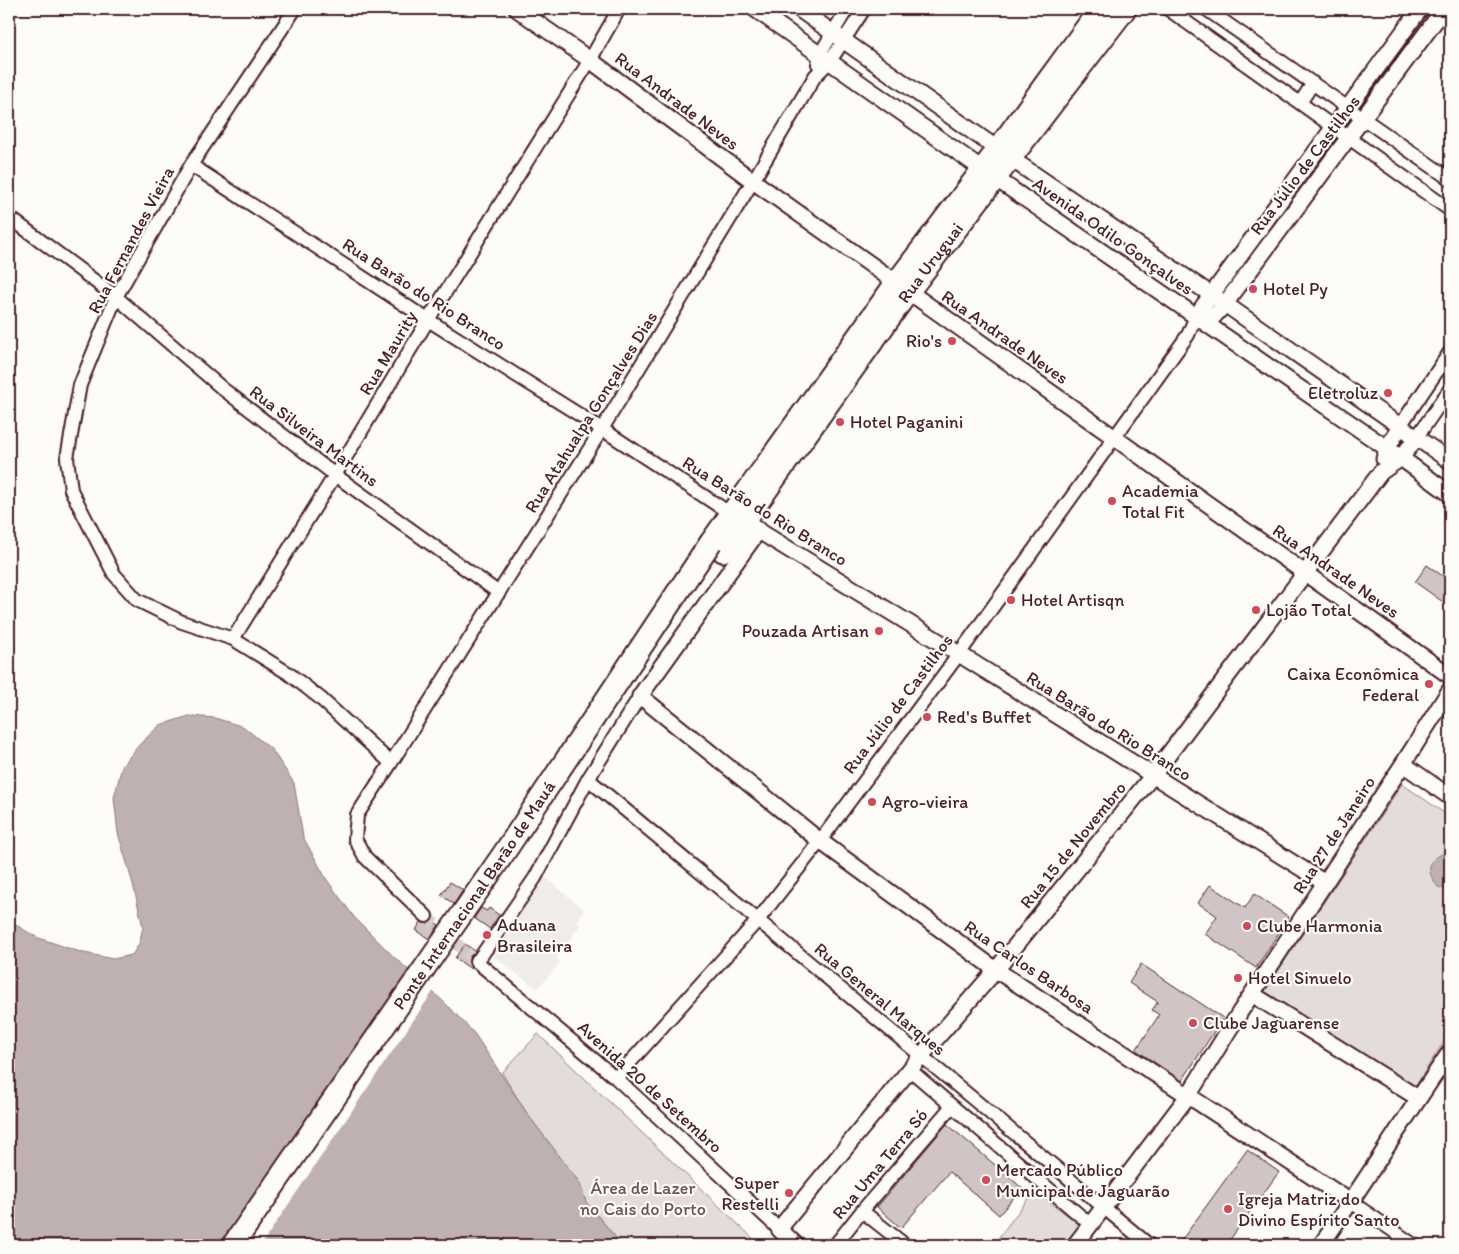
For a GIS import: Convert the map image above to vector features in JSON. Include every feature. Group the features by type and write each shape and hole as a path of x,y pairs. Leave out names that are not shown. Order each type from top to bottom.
{"highway":[{"name":"Rua Uruguai","path":"1004,154 1100,9"},
{"name":"Rua Uruguai","path":"717,547 744,522 902,287 1004,154 1125,9"},
{"name":"Ponte Internacional Barão de Mauá","path":"233,1245 717,547"},
{"name":"Ponte Internacional Barão de Mauá","path":"249,1245 482,903 717,547"}],"street":[{"name":"Rua Fernandes Vieira","path":"294,9 191,165 116,297 80,386 67,458 71,490 114,574 137,600 182,622 233,639 288,673 320,698 391,763"},
{"name":"Rua Andrade Neves","path":"517,9 590,60 753,181 1450,676"},
{"name":"Rua Maurity","path":"233,639 590,60 619,9"},
{"name":"Avenida Odilo Gonçalves","path":"755,9 1450,494"},
{"name":"Avenida Odilo Gonçalves","path":"799,9 1004,154 1212,295 1450,461"},
{"path":"838,35 847,9"},
{"path":"838,35 864,9"},
{"path":"1168,9 1450,210"},
{"path":"1206,9 1450,179"},
{"name":"Rua Júlio de Castilhos","path":"1201,320 1212,295 1420,9"},
{"name":"Rua Júlio de Castilhos","path":"616,1078 758,920 820,841 960,654 1188,335 1201,320 1225,304 1444,9"},
{"name":"Rua Atahualpa Gonçalves Dias","path":"426,916 365,857 355,839 357,815 602,429 753,181 838,35"},
{"path":"1300,103 1313,83"},
{"name":"Rua Barão do Rio Branco","path":"191,165 428,320 602,429 744,522 960,654 1325,883"},
{"name":"Rua Silveira Martins","path":"9,217 116,297 223,389 335,475 499,593"},
{"path":"1104,253 1119,232"},
{"name":"Rua 15 de Novembro","path":"1381,472 1387,449 1400,426 1450,352"},
{"name":"Rua 15 de Novembro","path":"779,1229 909,1069 996,970 1153,775 1381,472 1401,458 1450,389"},
{"path":"588,779 744,522"},
{"name":"Rua 27 de Janeiro","path":"1075,1245 1188,1096 1252,994 1450,690"},
{"name":"Rua Carlos Barbosa","path":"640,696 820,841 996,970 1414,1245"},
{"path":"1403,764 1450,797"},
{"name":"Rua General Marques","path":"588,779 1149,1245"},
{"name":"Avenida 20 de Setembro","path":"588,779 535,878 476,962 616,1078 796,1245"},
{"path":"1252,994 1418,1098"},
{"path":"1321,1245 1450,1052"},
{"path":"909,1069 1091,1225"},
{"name":"Rua Uma Terra Só","path":"835,1245 952,1106"},
{"path":"862,1211 905,1245"}],"shaded area":[{"path":"189,716 215,718 244,727 272,750 294,783 303,837 327,880 354,917 474,1033 528,1115 579,1182 586,1202 622,1245 9,1245 9,918 13,923 36,937 80,952 113,959 132,955 139,944 143,927 118,833 114,798 122,766 140,744 160,725"},
{"path":"1448,852 1450,853 1450,890 1438,887 1431,876 1430,870 1432,861"},
{"path":"545,877 584,910 577,921 580,925 557,958 560,963 537,989 491,954"}],"green space":[{"path":"1402,784 1450,817 1450,1032 1413,1090 1263,994"},
{"name":"Área de Lazer no Cais do Porto","path":"538,1034 760,1245 622,1245 586,1202 579,1182 528,1115 502,1073"},
{"path":"1034,1191 1084,1227 1070,1245 993,1245"}],"pier":[{"path":"412,970 434,990 261,1245 226,1245"}],"building":[{"path":"1427,565 1450,581 1450,607 1415,582"},
{"path":"450,882 463,890 454,904 441,895"},
{"name":"Clube Harmonia","path":"1210,885 1245,908 1254,894 1289,917 1256,968 1205,934 1217,916 1198,903"},
{"path":"481,908 487,911 489,908 499,915 490,929 474,918"},
{"path":"432,921 439,925 429,939 416,930 421,922 428,924"},
{"path":"465,944 475,951 468,959 471,969 455,958"},
{"name":"Clube Jaguarense","path":"1141,964 1223,1018 1182,1081 1136,1050 1159,1015 1152,1010 1158,1002 1129,983"},
{"name":"Mercado Público Municipal de Jaguarão","path":"947,1124 1022,1188 999,1215 949,1172 901,1228 877,1207"},
{"name":"Igreja Matriz do Divino Espírito Santo","path":"1247,1150 1279,1172 1226,1245 1178,1245"}],"tunnel":[{"path":"426,916 476,961"}],"place":[{"name":"Hotel Py","path":"1253,289"},
{"name":"Rio's","path":"952,341"},
{"name":"Eletroluz","path":"1388,393"},
{"name":"Hotel Paganini","path":"840,422"},
{"name":"Academia Total Fit","path":"1112,501"},
{"name":"Hotel Artisqn","path":"1011,600"},
{"name":"Lojão Total","path":"1256,610"},
{"name":"Pouzada Artisan","path":"879,631"},
{"name":"Caixa Econômica Federal","path":"1429,684"},
{"name":"Red's Buffet","path":"927,717"},
{"name":"Agro-vieira","path":"872,802"},
{"name":"Clube Harmonia","path":"1247,926"},
{"name":"Aduana Brasileira","path":"487,935"},
{"name":"Hotel Sinuelo","path":"1238,978"},
{"name":"Clube Jaguarense","path":"1193,1023"},
{"name":"Mercado Público Municipal de Jaguarão","path":"986,1180"},
{"name":"Super Restelli","path":"789,1193"},
{"name":"Igreja Matriz do Divino Espírito Santo","path":"1228,1209"}]}
